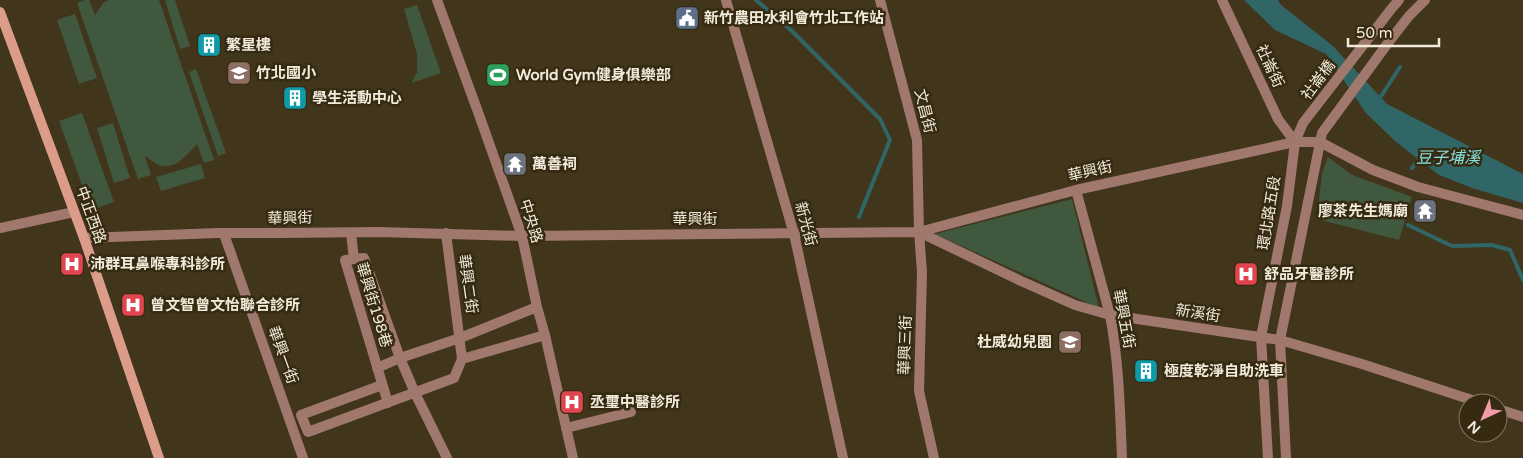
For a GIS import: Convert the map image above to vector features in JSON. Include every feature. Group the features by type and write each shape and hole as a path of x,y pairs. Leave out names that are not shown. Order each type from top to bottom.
{"main road":[{"name":"中正西路","path":"0,12 84,238 159,458"}],"street":[{"name":"中央路","path":"436,0 522,236 537,307 574,458"},
{"name":"新光街","path":"726,0 794,234 843,458"},
{"name":"文昌街","path":"880,0 918,140 919,232"},
{"name":"社崙街","path":"1222,0 1278,119 1295,142"},
{"name":"社崙橋","path":"1303,123 1399,0"},
{"path":"1286,458 1280,340 1321,138 1388,43 1425,0"},
{"name":"環北路五段","path":"1268,458 1261,337 1287,206 1295,142 1303,123"},
{"name":"華興街","path":"84,238 351,233 522,236 919,232 1076,190 1321,138"},
{"path":"1321,138 1373,170 1418,187 1523,215"},
{"name":"華興五街","path":"1076,190 1110,315 1116,349 1122,458"},
{"path":"0,228 74,212"},
{"name":"新溪街","path":"919,232 1075,305 1110,315 1280,340 1458,395"},
{"name":"華興三街","path":"919,232 922,272 919,391 934,458"},
{"name":"華興街198巷","path":"351,233 354,259"},
{"name":"華興一街","path":"224,234 303,458"},
{"name":"華興二街","path":"446,234 462,359"},
{"name":"華興街198巷","path":"377,368 400,358 364,258 345,260 382,385 388,403"},
{"path":"447,458 400,358 460,338 537,307"},
{"path":"382,385 301,415 308,432 454,378 462,359 545,335"},
{"path":"566,428 631,412"},
{"path":"1508,412 1523,417"}],"green space":[{"path":"89,0 95,15 103,3 109,0 159,0 214,160 204,163 197,144 182,160 173,165 162,166 145,156 151,175 138,179 77,3"},
{"path":"165,0 175,0 190,46 180,49"},
{"path":"417,5 441,73 411,83 417,73 417,54 404,9"},
{"path":"75,14 97,78 79,84 57,20"},
{"path":"196,69 226,153 218,156 189,72"},
{"path":"82,113 114,202 91,210 59,121"},
{"path":"113,123 130,178 114,183 97,128"},
{"path":"1328,157 1352,175 1412,197 1399,240 1317,219 1322,173"},
{"path":"201,164 205,178 161,191 156,177"},
{"path":"1072,199 1099,308 935,234"}],"water":[{"name":"豆子埔溪","path":"1244,0 1278,0 1281,5 1333,46 1387,104 1523,174 1523,203 1475,189 1439,175 1396,142 1366,113 1326,54 1275,30"}],"waterway":[{"path":"756,0 792,31 880,119 890,140 859,217"},
{"path":"1378,101 1400,67"},
{"path":"1412,168 1422,156"},
{"path":"1408,225 1452,246 1492,245 1510,250 1523,280"}],"place":[{"name":"新竹農田水利會竹北工作站","path":"687,18"},
{"name":"繁星樓","path":"209,45"},
{"name":"竹北國小","path":"239,73"},
{"name":"World Gym健身俱樂部","path":"498,75"},
{"name":"學生活動中心","path":"295,98"},
{"name":"萬善祠","path":"515,164"},
{"name":"廖茶先生媽廟","path":"1425,211"},
{"name":"沛群耳鼻喉專科診所","path":"72,264"},
{"name":"舒品牙醫診所","path":"1246,274"},
{"name":"曾文智曾文怡聯合診所","path":"133,305"},
{"name":"杜威幼兒園","path":"1070,342"},
{"name":"極度乾淨自助洗車","path":"1146,371"},
{"name":"丞璽中醫診所","path":"572,402"}]}
